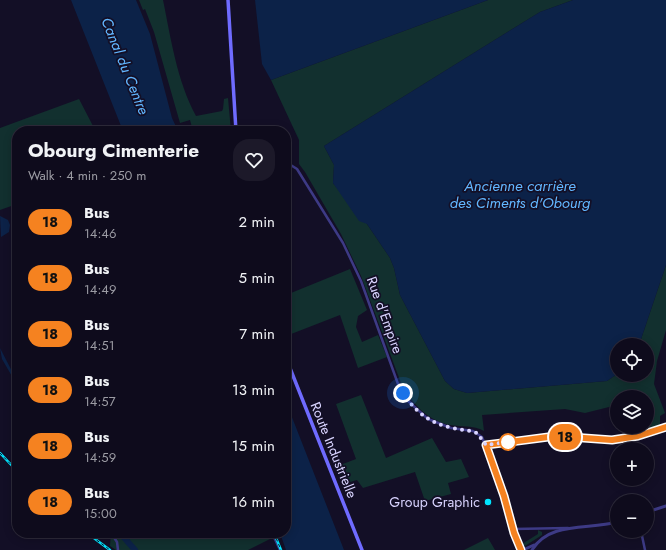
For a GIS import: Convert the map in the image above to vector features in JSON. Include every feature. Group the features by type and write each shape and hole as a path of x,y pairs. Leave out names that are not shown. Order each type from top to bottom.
{"main road":[{"path":"228,0 236,126"},
{"name":"Route Industrielle","path":"291,371 362,550"}],"street":[{"name":"Rue d'Empire","path":"291,164 300,173 343,243 361,282 398,384 408,401 428,419 452,428 477,433 486,445"},
{"path":"610,523 558,530 524,550 512,529 504,496 486,445 556,436 612,440 638,436 666,427"},
{"path":"654,510 666,506"},
{"path":"543,528 546,537"},
{"path":"512,529 568,528"},
{"path":"114,538 117,542 118,550"},
{"path":"274,538 280,550"},
{"path":"642,538 644,550"},
{"path":"532,550 534,545"}],"green space":[{"path":"139,0 163,0 179,74 189,103 196,116 222,111 224,99 228,98 231,126 192,126 190,120 180,123 154,32 145,9 143,10"},
{"path":"488,0 573,0 540,12 324,146 334,165 333,183 367,224 390,258 394,268 400,295 445,381 454,389 467,393 607,381 610,379 610,382 654,382 654,338 641,338 666,265 666,330 657,361 654,384 665,413 660,416 660,426 654,429 654,390 610,390 610,407 585,413 565,409 482,415 484,431 467,426 441,423 421,410 415,404 401,383 361,276 341,234 299,164 299,140 271,80"},
{"path":"79,99 93,126 12,126 12,206 0,210 0,128"},
{"path":"350,269 367,310 358,316 356,327 362,342 378,335 387,357 358,368 340,315 291,334 291,293"},
{"path":"361,395 386,458 432,438 446,462 461,459 469,477 448,483 451,494 425,501 415,472 363,488 357,480 344,484 335,467 356,459 336,404"},
{"path":"538,530 542,532 542,535 525,546 522,544 538,534"},
{"path":"111,538 272,538 248,550 116,550 110,546"},
{"path":"488,538 495,550 464,550"}],"water":[{"name":"Canal du Centre","path":"71,0 136,0 150,34 172,118 176,126 121,126"},
{"path":"255,0 488,0 271,80 262,64"},
{"name":"Ancienne carrière des Ciments d'Obourg","path":"573,0 666,0 666,265 641,338 610,338 610,379 607,381 467,393 454,389 445,381 400,295 394,268 390,258 367,224 359,221 333,183 334,165 324,146 540,12"},
{"path":"0,216 8,220 10,225 9,232 1,237"},
{"path":"0,348 12,371 12,376 2,359"},
{"path":"291,415 344,550 286,550 282,538 291,538"}],"waterway":[{"path":"124,538 135,550"}],"railway":[{"path":"0,453 12,466"},
{"path":"94,538 110,550"},
{"path":"276,538 281,550"}],"bus line":[{"name":"18","path":"521,550 522,549 514,533 504,496 486,445 556,436 601,440 622,439 647,434 666,427"}],"place":[{"name":"Group Graphic","path":"488,502"}],"route":[{"path":"403,393 414,408 428,419 452,428 473,431 482,437 486,445 508,442"}]}
